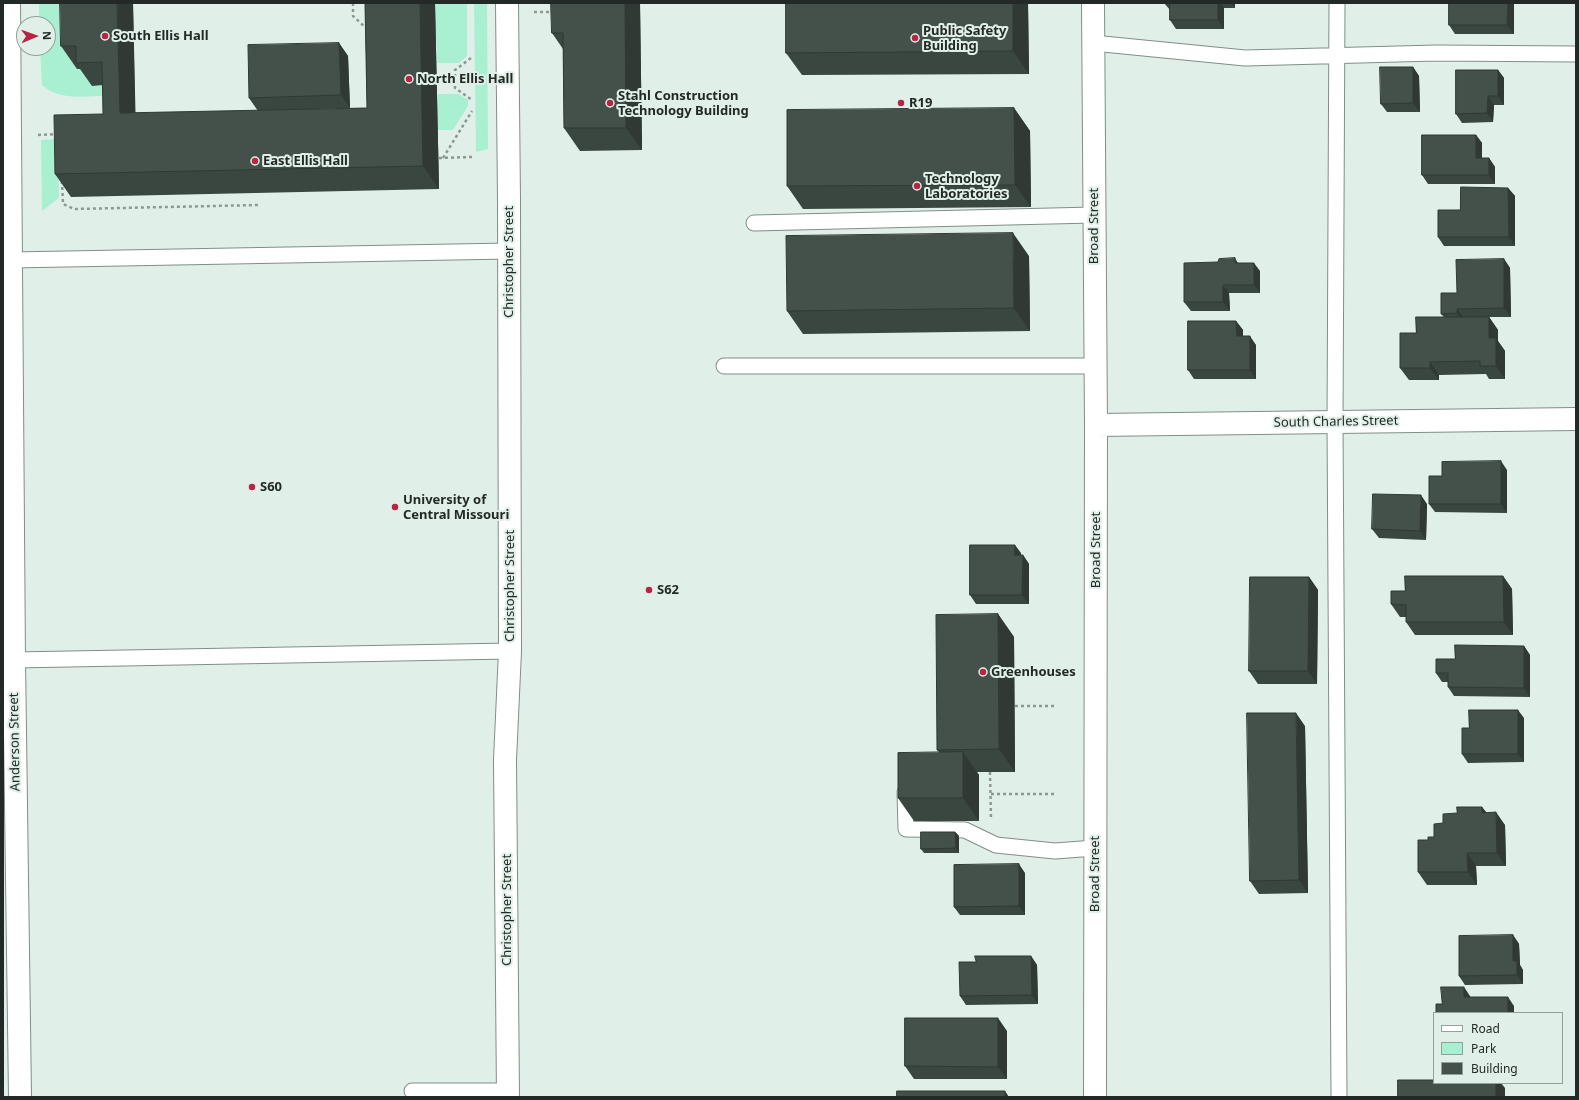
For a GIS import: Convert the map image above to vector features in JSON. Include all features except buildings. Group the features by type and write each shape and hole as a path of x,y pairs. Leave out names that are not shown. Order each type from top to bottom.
{"street":[{"name":"Anderson Street","path":"8,3 14,660 20,1097"},
{"name":"Christopher Street","path":"507,3 510,651 505,760 508,1094"},
{"name":"Broad Street","path":"1093,3 1096,425 1095,1097"},
{"name":"South Charles Street","path":"1096,425 1576,419"}],"lane":[{"path":"1337,3 1335,422 1339,1097"},
{"path":"1093,43 1245,58 1337,54 1576,54"},
{"path":"754,223 1094,215"},
{"path":"11,260 509,251"},
{"path":"724,366 1095,366"},
{"path":"14,660 510,651"},
{"path":"905,792 906,829 965,830 996,845 1055,851 1095,848"},
{"path":"412,1091 508,1094"}],"path":[{"path":"353,3 353,16 366,28 368,33"},
{"path":"533,12 563,12"},
{"path":"471,58 455,70 455,88 472,100"},
{"path":"443,158 472,111"},
{"path":"38,134 61,134"},
{"path":"439,158 472,157"},
{"path":"62,179 63,204 74,209 259,205"},
{"path":"1015,706 1056,706"},
{"path":"990,772 991,842"},
{"path":"991,794 1056,794"}],"green space":[{"path":"39,3 76,3 92,68 112,85 113,95 85,97 66,96 57,94 42,85 40,56 56,56 56,16 39,16"},
{"path":"435,3 467,3 467,56 459,63 437,63"},
{"path":"474,3 487,3 488,149 476,152"},
{"path":"437,94 459,94 468,100 468,106 453,130 438,130"},
{"path":"58,139 59,198 42,211 41,140"}],"place":[{"name":"South Ellis Hall","path":"105,36"},
{"name":"Public Safety Building","path":"915,38"},
{"name":"North Ellis Hall","path":"409,79"},
{"name":"Stahl Construction Technology Building","path":"610,103"},
{"name":"R19","path":"901,103"},
{"name":"East Ellis Hall","path":"255,161"},
{"name":"Technology Laboratories","path":"917,186"},
{"name":"S60","path":"252,487"},
{"name":"University of Central Missouri","path":"395,507"},
{"name":"S62","path":"649,590"},
{"name":"Greenhouses","path":"983,672"}]}
